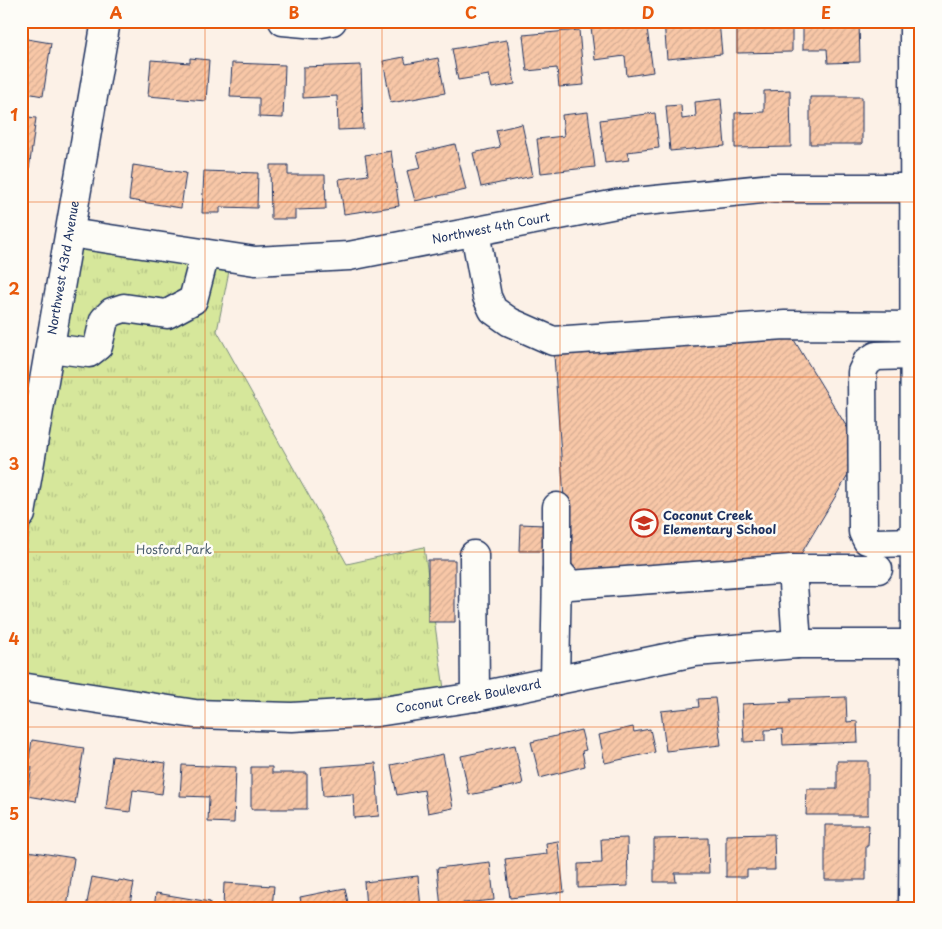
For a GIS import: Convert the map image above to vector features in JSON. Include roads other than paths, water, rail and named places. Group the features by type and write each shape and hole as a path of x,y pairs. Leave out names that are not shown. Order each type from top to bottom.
{"street":[{"name":"Northwest 43rd Avenue","path":"21,514 106,21"},
{"path":"283,21 316,24 332,21"},
{"path":"913,908 914,326 917,282 914,188 914,21"},
{"name":"Northwest 4th Court","path":"70,233 255,261 349,256 616,204 772,188 914,188"},
{"path":"475,232 486,297 493,310 510,322 553,341 784,325 914,326"},
{"path":"50,348 89,354 98,346 104,320 112,312 124,308 168,314 193,300 205,254"},
{"path":"914,355 876,356 867,362 862,372 863,532 867,540 876,543 914,542"},
{"path":"555,681 557,507"},
{"path":"474,555 475,697"},
{"path":"557,570 570,585 792,569 878,569"},
{"path":"792,569 797,644"},
{"name":"Coconut Creek Boulevard","path":"21,687 196,714 292,717 377,712 475,697 695,652 797,644 914,644"}],"place":[{"name":"Coconut Creek Elementary School","path":"644,523"}],"park label":[{"name":"Hosford Park","path":"174,550"}]}
